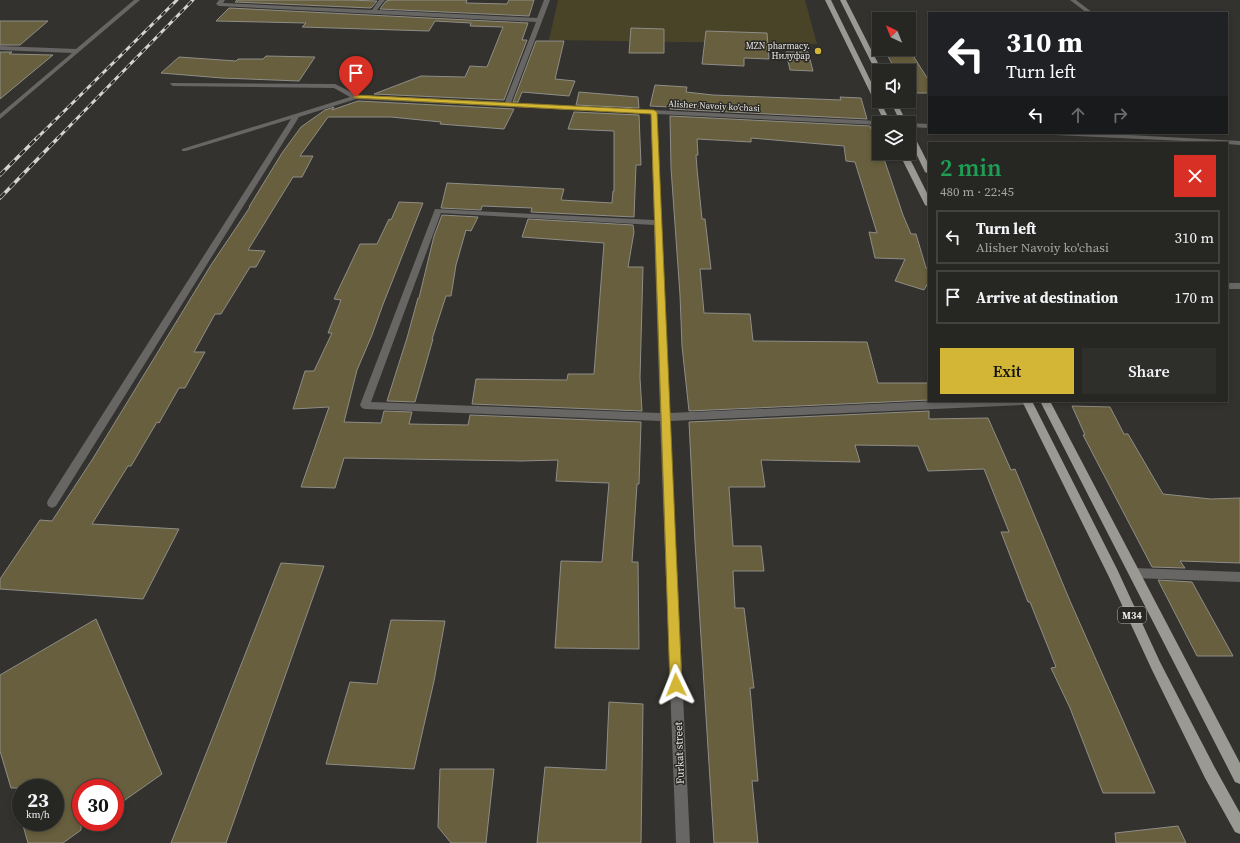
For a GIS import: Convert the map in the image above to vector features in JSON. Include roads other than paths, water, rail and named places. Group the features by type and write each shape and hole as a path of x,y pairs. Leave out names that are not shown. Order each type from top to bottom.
{"main road":[{"path":"828,0 885,116"},
{"path":"843,0 875,64"},
{"path":"916,146 928,170"},
{"path":"906,160 928,203"},
{"name":"M34","path":"1028,402 1113,573 1156,666 1210,773 1240,828"},
{"name":"M34","path":"1046,402 1178,661 1240,777"}],"street":[{"path":"0,117 137,0"},
{"path":"222,0 219,4 539,20"},
{"path":"373,12 382,0"},
{"path":"507,105 547,0"},
{"path":"1073,0 1089,12"},
{"path":"0,48 78,51"},
{"path":"173,84 335,86 356,97"},
{"path":"184,150 356,97"},
{"name":"Alisher Navoiy ko'chasi","path":"356,97 872,123"},
{"name":"Furkat street","path":"654,112 683,843"},
{"path":"52,503 297,115"},
{"path":"916,125 928,126"},
{"path":"1074,134 1222,142"},
{"path":"1228,142 1240,143"},
{"path":"658,223 438,211 366,405 665,417 1001,402"},
{"path":"1228,286 1240,286"},
{"path":"1134,573 1240,577"}],"railway":[{"path":"36,139 177,0"},
{"path":"57,139 193,0"},
{"path":"0,198 58,138"},
{"path":"0,175 36,139"}],"place":[{"name":"MZN pharmacy. Нилуфар","path":"818,51"}]}
